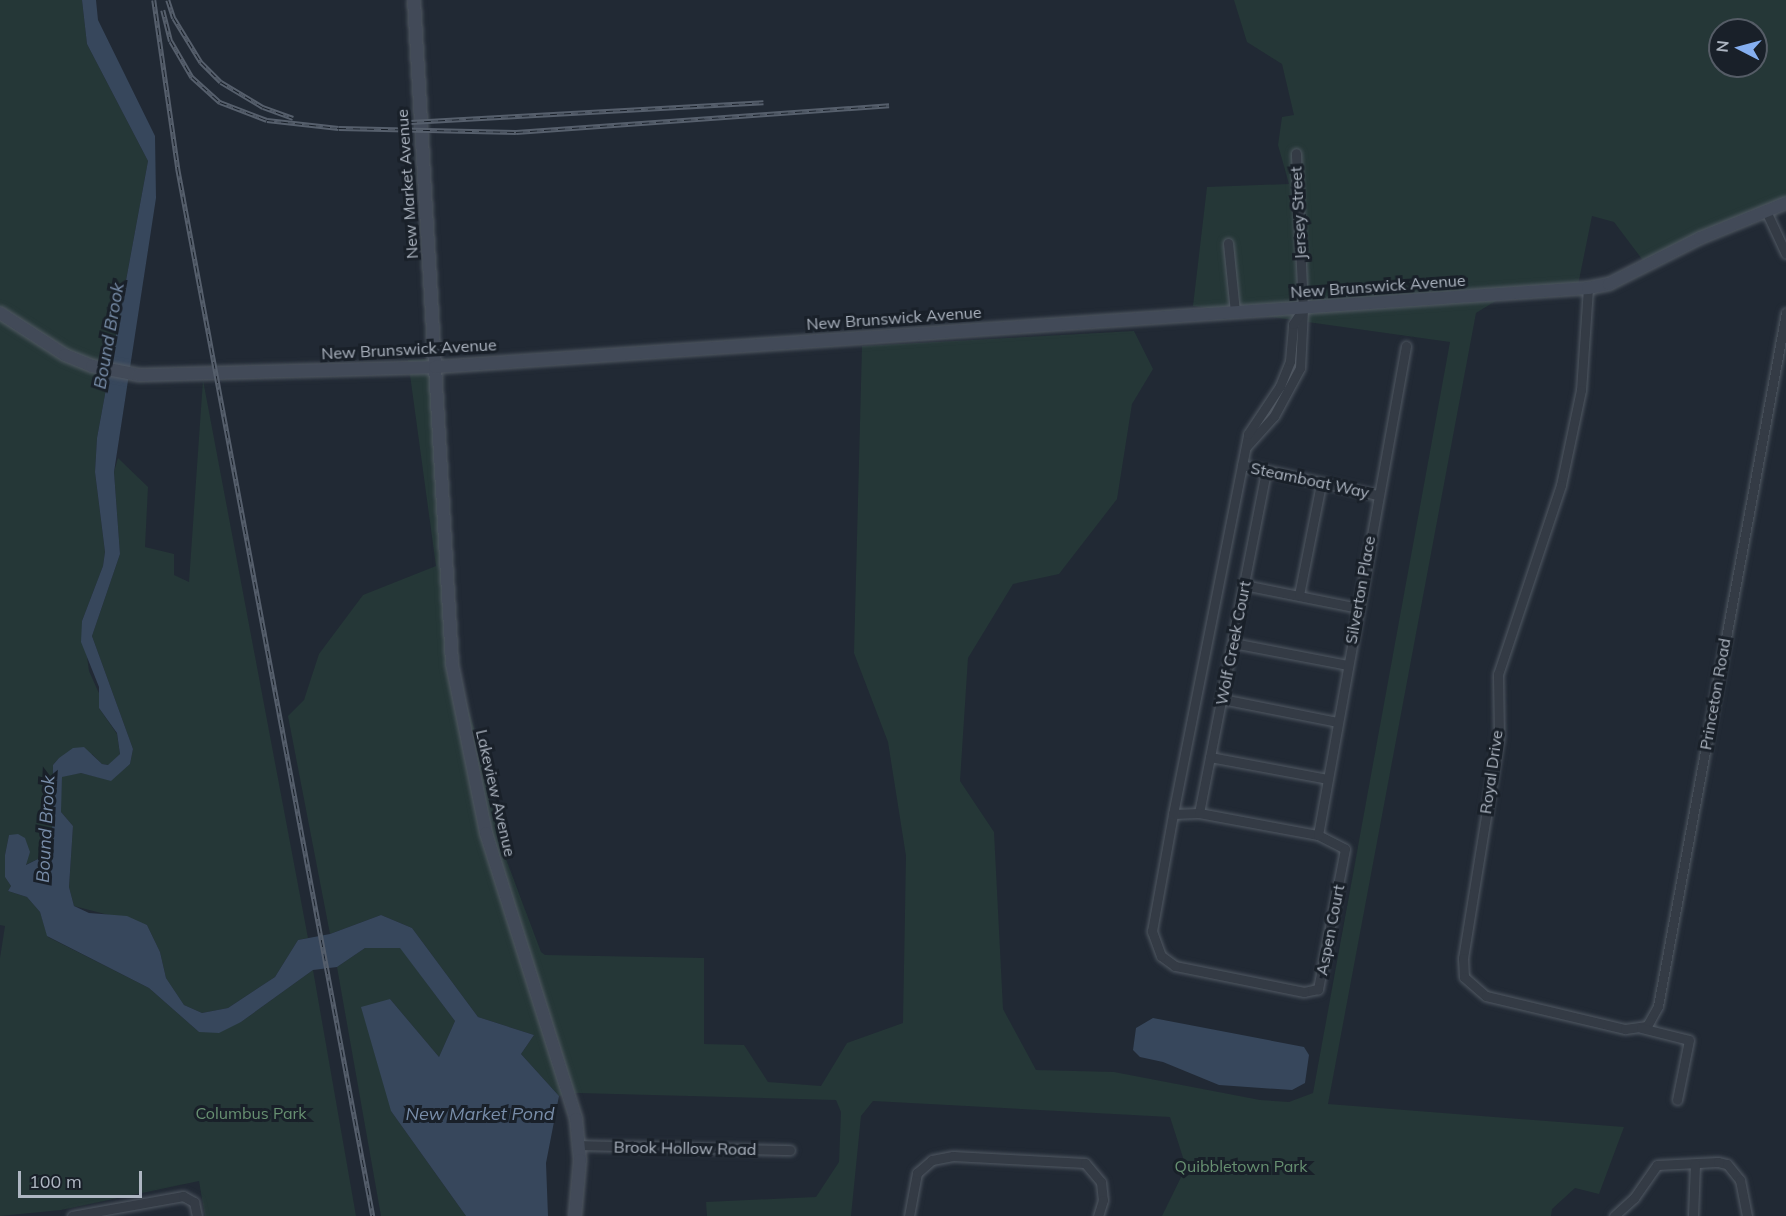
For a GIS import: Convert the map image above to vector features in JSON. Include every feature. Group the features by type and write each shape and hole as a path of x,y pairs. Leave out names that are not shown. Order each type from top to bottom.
{"street":[{"name":"New Market Avenue","path":"414,0 435,367"},
{"name":"Jersey Street","path":"1296,153 1303,309"},
{"name":"New Brunswick Avenue","path":"0,313 65,355 92,366 139,375 435,367 1588,288 1609,284 1786,203"},
{"path":"1766,211 1786,254"},
{"path":"1228,243 1235,312"},
{"name":"Royal Drive","path":"1588,288 1581,390 1561,485 1498,674 1499,736 1463,958 1464,977 1486,996 1600,1024 1641,1028"},
{"name":"Aspen Court","path":"1173,814 1199,813 1318,835 1345,849 1318,989 1304,992 1175,966 1161,956 1152,931 1173,814 1248,434 1280,386 1290,361 1293,324 1303,309"},
{"name":"Princeton Road","path":"1641,1028 1653,1019 1658,1006 1786,313"},
{"name":"Silverton Place","path":"1318,835 1377,495 1406,346"},
{"name":"Lakeview Avenue","path":"435,367 452,664 462,723 486,833 566,1076 580,1145 575,1216"},
{"name":"Steamboat Way","path":"1242,465 1266,473 1377,495"},
{"name":"Wolf Creek Court","path":"1199,813 1266,473"},
{"path":"1299,595 1321,484"},
{"path":"1244,585 1358,608"},
{"path":"1233,643 1347,665"},
{"path":"1222,699 1337,722"},
{"path":"1210,757 1327,779"},
{"path":"1641,1028 1689,1040 1677,1100"},
{"name":"Brook Hollow Road","path":"580,1145 790,1150"},
{"path":"909,1216 917,1173 932,1160 953,1156 1085,1163 1101,1182 1103,1200 1098,1216"},
{"path":"1693,1216 1695,1164"},
{"path":"1614,1216 1634,1198 1657,1165 1695,1164 1727,1164 1735,1171 1747,1216"},
{"path":"72,1216 183,1196 194,1202 197,1216"}],"green space":[{"name":"Columbus Park","path":"0,0 82,0 87,44 148,161 97,438 95,472 105,552 103,566 82,621 89,671 102,700 99,708 117,734 120,754 109,765 102,764 92,754 59,758 53,765 52,839 38,859 25,865 9,835 5,855 5,877 11,886 8,891 27,897 40,912 48,937 149,988 199,1032 241,1022 313,970 356,1216 205,1216 199,1181 61,1210 0,1216 0,958 5,926 0,925"},
{"name":"Quibbletown Park","path":"1234,0 1786,0 1786,200 1648,267 1614,222 1592,216 1577,290 1510,292 1476,313 1328,1104 1624,1127 1599,1194 1575,1188 1552,1209 1551,1216 1162,1216 1186,1167 1170,1117 873,1101 861,1116 851,1216 707,1216 706,1202 816,1197 839,1162 841,1112 836,1100 578,1093 559,1096 521,1054 534,1035 478,1017 412,928 381,915 330,934 288,716 304,700 319,654 363,595 436,566 408,360 438,358 457,672 477,738 501,846 541,952 545,955 704,958 704,1044 744,1045 768,1082 821,1086 847,1043 903,1023 906,856 888,742 854,653 862,346 1134,331 1153,369 1132,404 1117,499 1059,574 1013,584 968,658 960,781 994,832 1003,1009 1036,1070 1114,1072 1260,1100 1289,1102 1313,1093 1450,342 1193,306 1207,187 1289,184 1278,145 1282,117 1294,115 1282,64 1247,42"},
{"path":"203,380 308,938 298,940 275,977 228,1008 202,1013 184,1005 166,978 160,952 147,925 74,906 69,887 73,826 61,812 61,794 62,776 81,773 111,780 130,764 133,749 92,636 120,554 114,472 118,458 148,487 145,547 174,554 174,575 189,582"},
{"path":"400,947 455,1021 439,1057 390,999 391,1111 466,1216 381,1216 337,967 365,948"}],"water":[{"name":"New Market Pond","path":"82,0 96,0 98,20 155,136 156,198 114,472 120,554 92,636 133,749 130,764 111,781 81,773 62,777 61,812 73,826 69,887 74,906 89,913 127,916 147,925 160,952 166,978 184,1005 202,1013 228,1008 275,977 298,940 330,934 381,915 412,928 478,1017 534,1035 521,1054 559,1096 546,1163 548,1216 466,1216 391,1111 361,1007 390,999 439,1057 455,1021 400,948 365,948 337,967 313,970 241,1022 219,1033 199,1032 149,988 47,936 40,912 27,897 8,891 11,886 5,877 5,855 9,835 18,834 25,838 30,852 26,865 38,859 52,839 53,765 73,748 84,747 102,764 108,765 120,754 117,733 99,708 99,687 81,642 82,621 103,566 105,552 95,472 97,438 148,161 87,44"},
{"path":"1153,1018 1304,1047 1309,1055 1305,1083 1292,1090 1219,1085 1163,1062 1140,1057 1133,1050 1136,1028"}],"railway":[{"path":"154,0 178,169 373,1216"},
{"path":"168,0 174,18 201,62 221,82 263,107 293,118"},
{"path":"163,10 171,41 192,77 220,102 267,120 339,128 516,132 889,105"},
{"path":"410,122 763,102"}],"water label":[{"name":"Bound Brook","path":"109,336"},
{"name":"Bound Brook","path":"46,829"}]}
